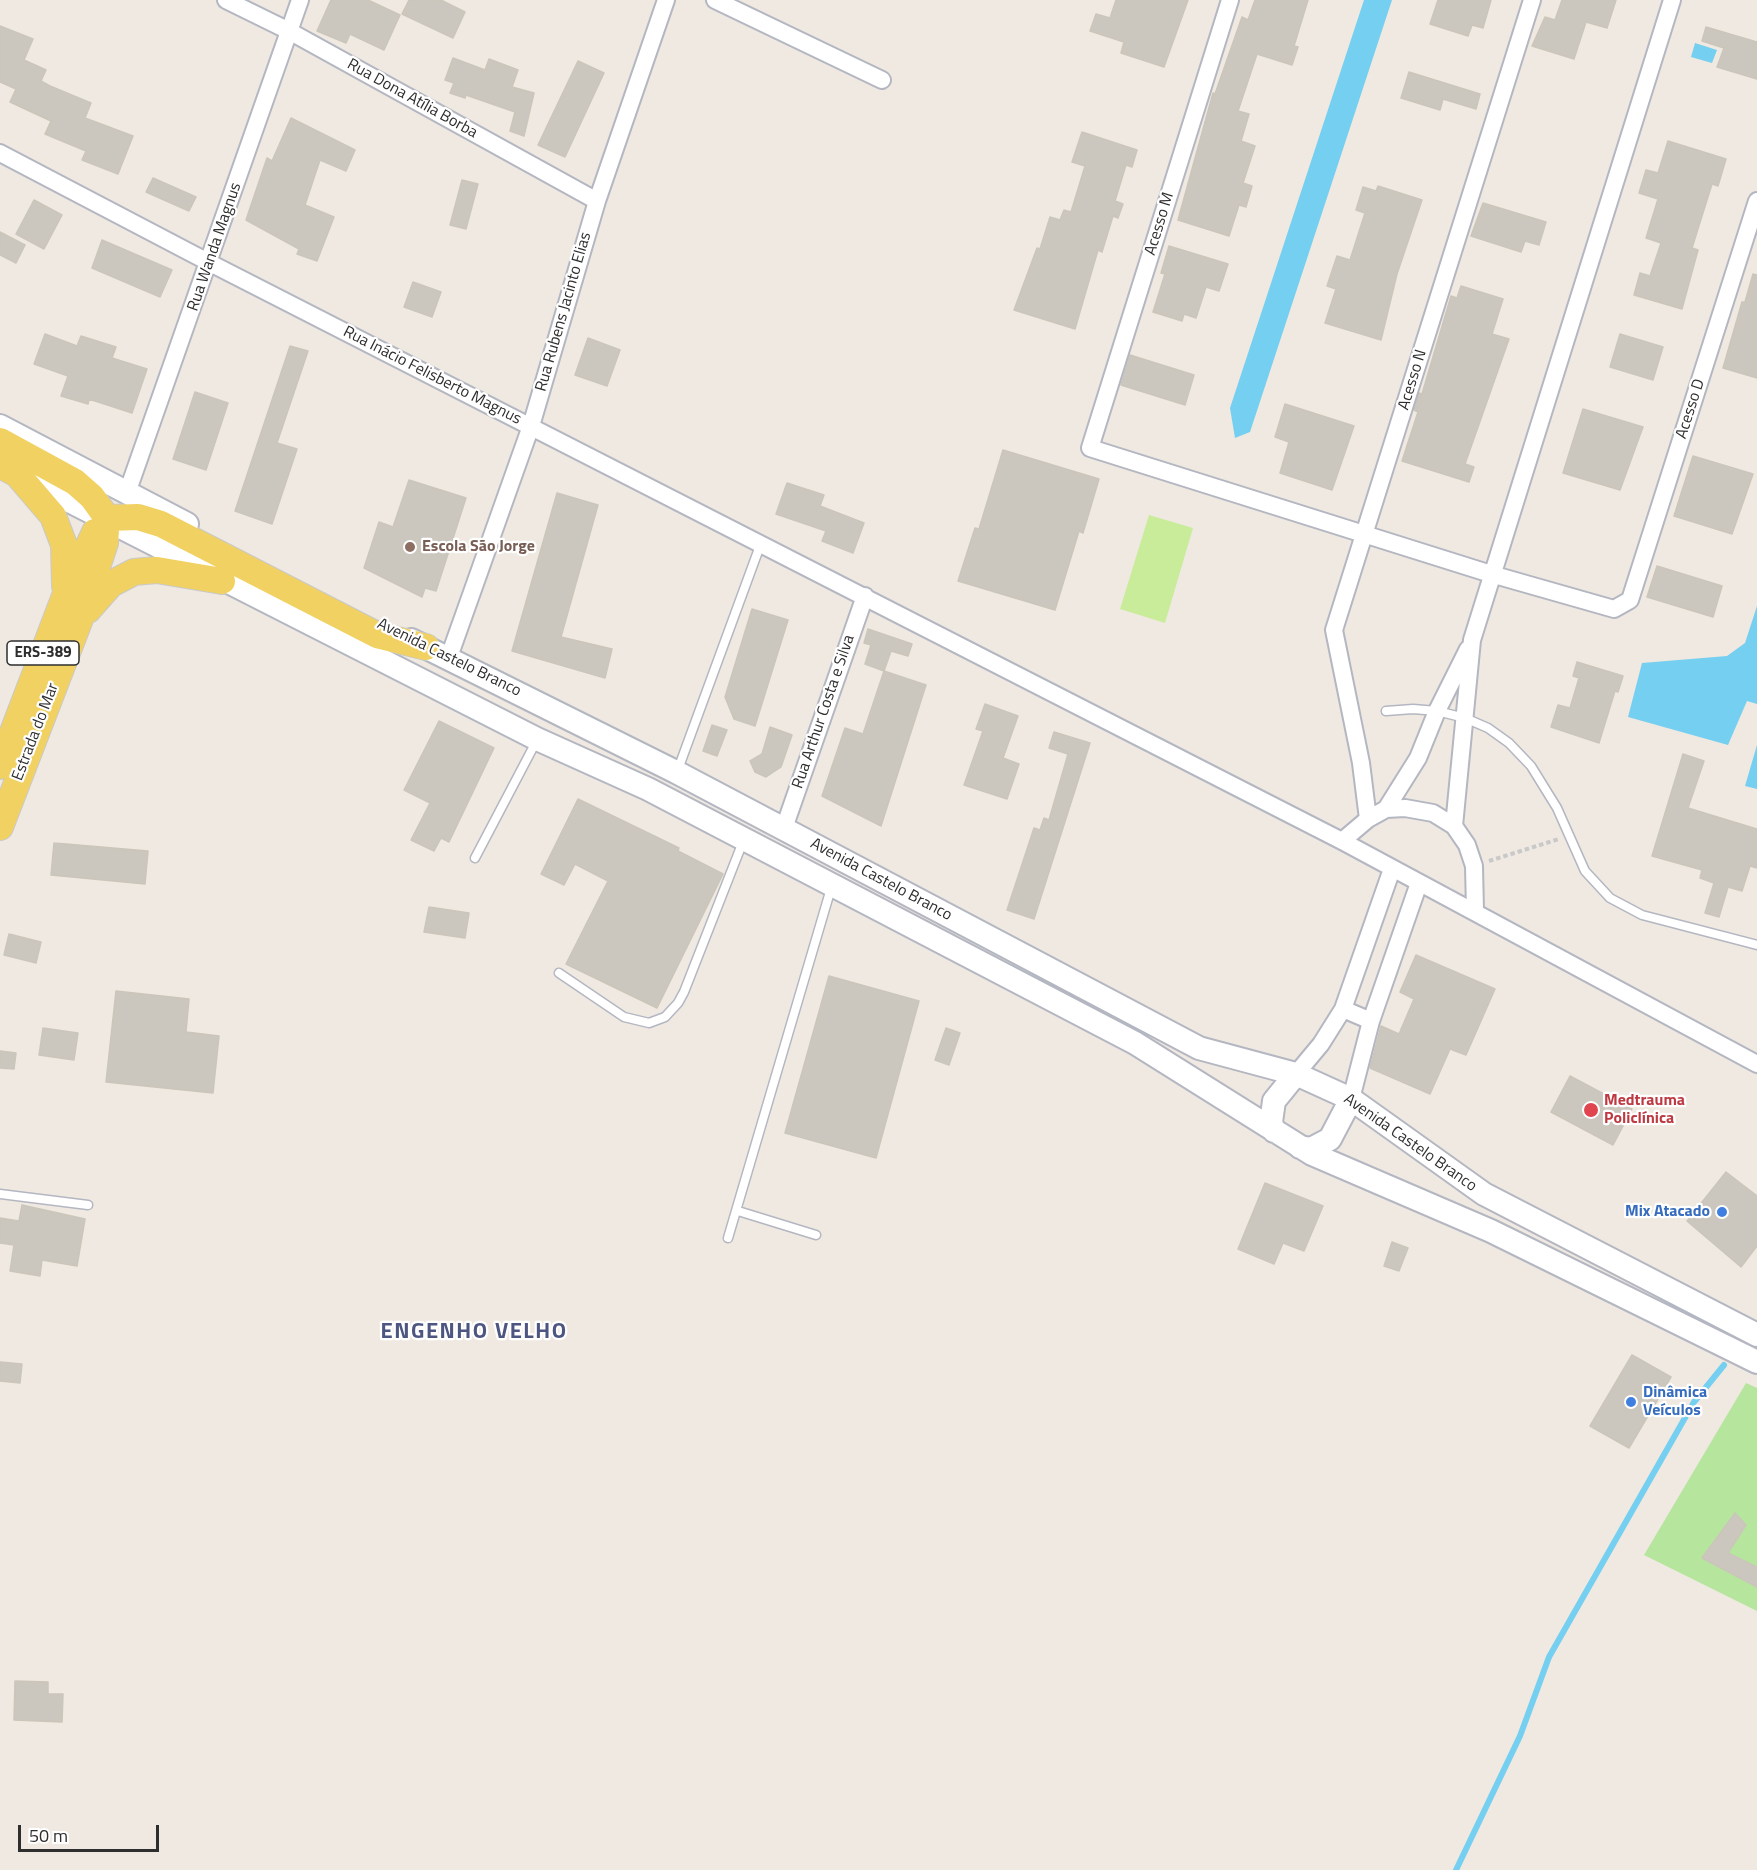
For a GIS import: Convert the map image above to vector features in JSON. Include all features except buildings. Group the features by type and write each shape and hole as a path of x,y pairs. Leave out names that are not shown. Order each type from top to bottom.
{"main road":[{"name":"Avenida Castelo Branco","path":"0,426 426,647 784,828 1199,1048 1296,1074 1351,1099 1484,1194 1757,1335"},
{"path":"0,441 75,482 92,497 107,518 138,517 161,524 377,634 426,647"},
{"name":"Avenida Castelo Branco","path":"8,470 107,518 222,581 537,739 648,789 1135,1043 1300,1148 1491,1231 1757,1362"},
{"path":"8,470 46,506 60,531 66,559 65,596"},
{"name":"Estrada do Mar","path":"2,754 89,541 107,518"},
{"name":"Estrada do Mar","path":"0,827 80,619 105,543 107,518"},
{"path":"80,619 111,584 134,572 157,570 222,581"},
{"path":"1274,1131 1271,1122 1274,1101 1296,1074"},
{"path":"1300,1148 1311,1149 1330,1139 1351,1099"}],"street":[{"name":"Rua Dona Atília Borba","path":"226,0 289,31 597,201"},
{"name":"Rua Wanda Magnus","path":"127,493 210,263 300,0"},
{"name":"Rua Rubens Jacinto Elias","path":"449,657 531,426 597,201 666,0"},
{"path":"715,0 882,80"},
{"name":"Acesso M","path":"1230,0 1090,448 1364,535"},
{"name":"Acesso N","path":"1368,819 1361,763 1334,630 1532,0"},
{"path":"1386,809 1418,758 1437,711 1472,640 1672,0"},
{"name":"Rua Inácio Felisberto Magnus","path":"0,153 210,263 1342,841 1757,1064"},
{"name":"Acesso D","path":"1491,574 1614,609 1630,600 1757,201"},
{"path":"1364,535 1491,574"},
{"name":"Rua Arthur Costa e Silva","path":"784,828 865,596"},
{"path":"1454,826 1472,640"},
{"path":"1342,841 1368,819 1386,809 1405,807 1433,813 1454,826 1467,846 1474,866 1475,911"},
{"path":"1296,1074 1321,1044 1343,1009 1392,869"},
{"path":"1351,1099 1371,1021 1419,883"},
{"path":"1343,1009 1371,1021"}],"lane":[{"path":"676,772 761,543"},
{"path":"1386,711 1413,709 1437,711 1465,718 1488,728 1509,743 1531,766 1557,808 1585,871 1610,898 1642,915 1757,945"},
{"path":"475,858 537,739"},
{"path":"559,973 624,1017 649,1023 665,1017 678,1003 684,992 744,839"},
{"path":"728,1238 738,1211 832,885"},
{"path":"0,1194 88,1205"},
{"path":"738,1211 816,1235"}],"path":[{"path":"1474,866 1569,837"}],"green space":[{"path":"1149,515 1193,528 1165,623 1120,609"},
{"path":"1746,1383 1757,1388 1757,1611 1644,1555"}],"water":[{"path":"1364,0 1392,0 1250,432 1235,438 1230,408"},
{"path":"1695,43 1717,50 1712,63 1691,57"},
{"path":"1757,606 1757,704 1747,701 1728,745 1628,717 1642,663 1727,656 1745,643"},
{"path":"1757,745 1757,789 1745,786"}],"waterway":[{"path":"1456,1870 1520,1736 1549,1657 1694,1402 1724,1365"}],"place":[{"name":"Escola São Jorge","path":"410,547"},
{"name":"Medtrauma Policlínica","path":"1591,1110"},
{"name":"Mix Atacado","path":"1722,1212"},
{"name":"Dinâmica Veículos","path":"1631,1402"}],"district":[{"name":"ENGENHO VELHO","path":"474,1333"}]}
